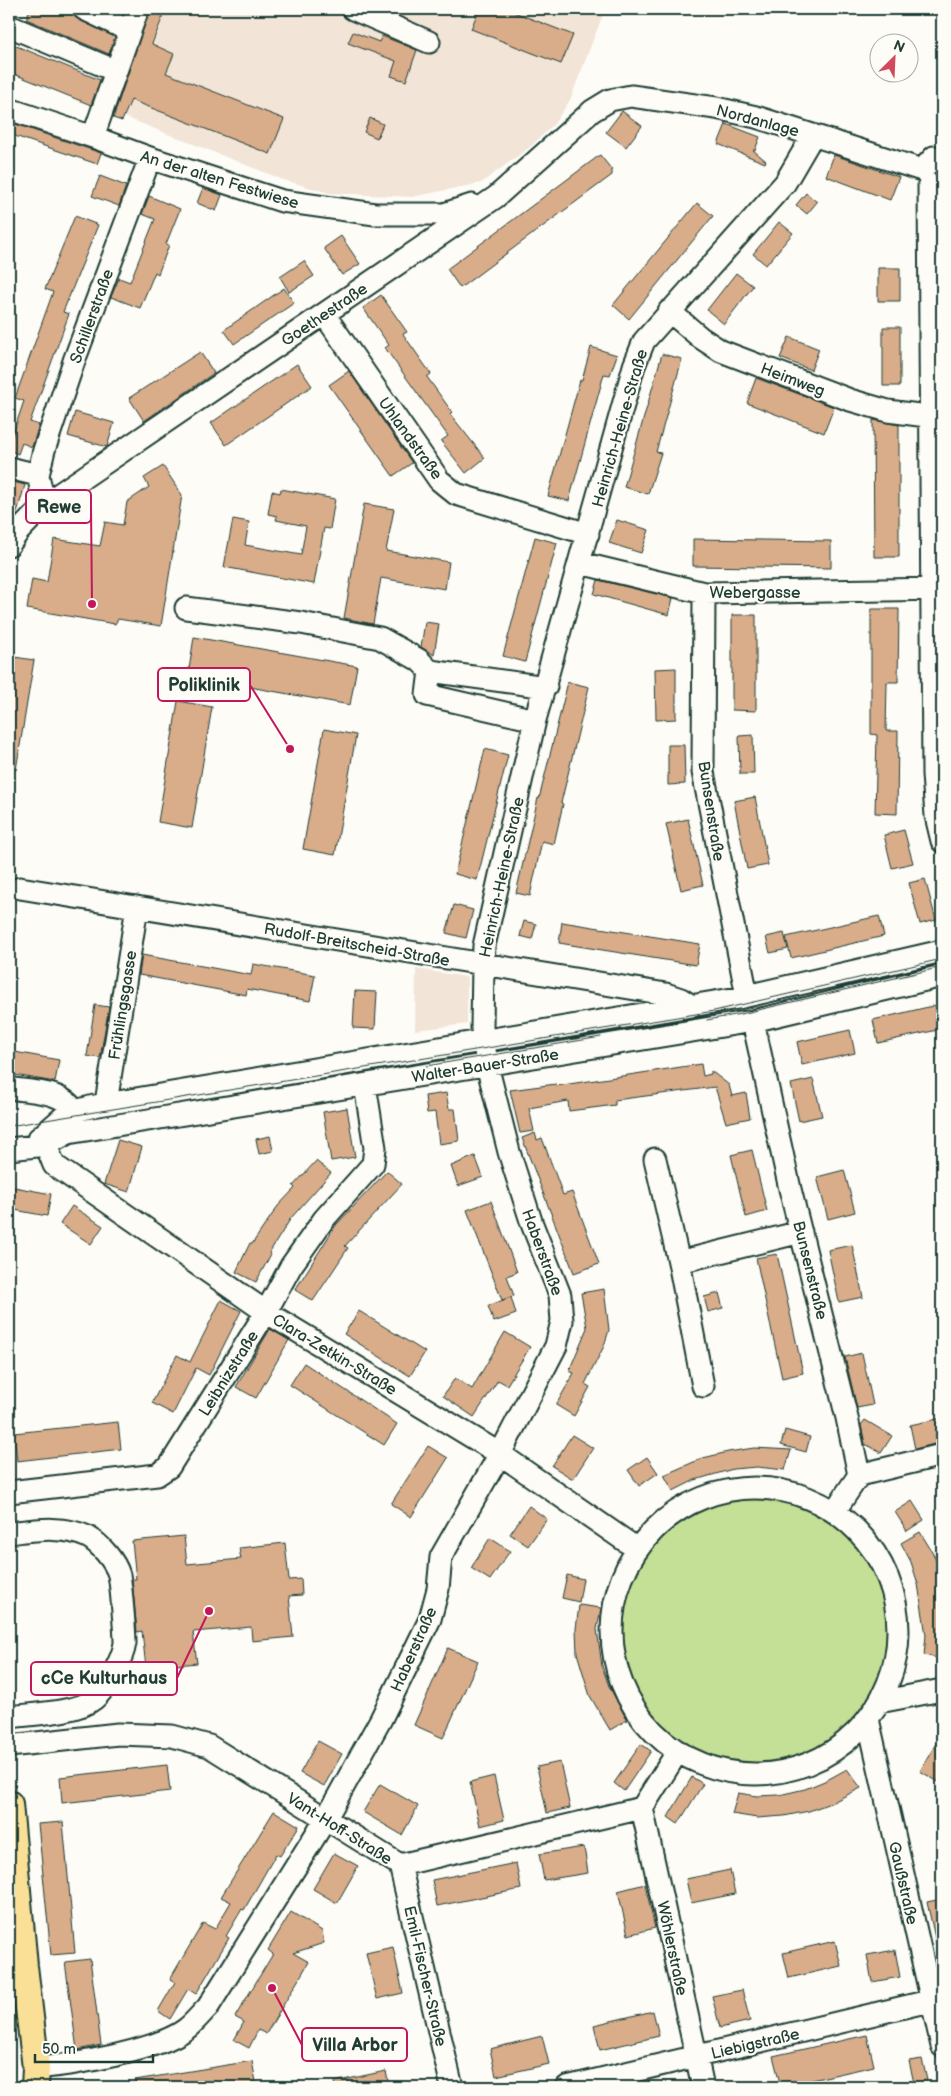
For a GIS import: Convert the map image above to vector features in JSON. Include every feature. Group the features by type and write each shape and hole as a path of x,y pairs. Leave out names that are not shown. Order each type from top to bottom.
{"main road":[{"path":"9,1804 24,1966 38,2081"}],"street":[{"path":"84,9 130,31"},
{"path":"93,137 138,9"},
{"path":"353,9 429,42"},
{"path":"9,28 14,28 116,71"},
{"name":"Nordanlage","path":"592,111 610,100 631,96 716,108 756,117 814,135 931,181"},
{"name":"An der alten Festwiese","path":"9,109 282,201 366,212 444,214 496,197"},
{"name":"Goethestraße","path":"9,545 19,531 46,503 496,197 592,111"},
{"name":"Heinrich-Heine-Straße","path":"487,1065 484,1040 482,965 484,946 535,720 546,687 634,366 644,341 785,183 814,135"},
{"path":"942,159 934,157 931,181 936,418 938,706 933,795 942,842"},
{"name":"Schillerstraße","path":"38,475 44,450 74,361 150,158"},
{"name":"Heimweg","path":"669,311 700,338 722,351 850,400 888,411 936,418"},
{"name":"Uhlandstraße","path":"324,314 439,480 456,494 588,534"},
{"path":"9,468 38,475 40,490 46,503"},
{"name":"Webergasse","path":"580,563 704,593 937,589"},
{"name":"Bunsenstraße","path":"704,593 703,772 746,996"},
{"path":"186,608 301,623 380,638 419,660 430,671 546,687"},
{"path":"430,671 427,696 535,720"},
{"name":"Rudolf-Breitscheid-Straße","path":"20,888 666,994 692,1006"},
{"name":"Frühlingsgasse","path":"106,1103 137,907"},
{"name":"Walter-Bauer-Straße","path":"27,1147 45,1134 68,1112 106,1103 692,1006 746,996 942,951"},
{"name":"Walter-Bauer-Straße","path":"27,1147 68,1134 753,1021 942,976"},
{"name":"Bunsenstraße","path":"753,1021 859,1475"},
{"name":"Haberstraße","path":"38,2081 62,2066 154,2046 185,2030 208,2007 325,1820 381,1719 430,1619 438,1589 441,1557 500,1454 556,1346 562,1320 560,1295 529,1215 509,1152 487,1065"},
{"name":"Leibnizstraße","path":"9,1492 157,1475 170,1467 266,1312 292,1266 324,1219 373,1164 376,1156 365,1085"},
{"path":"9,1088 58,1096 66,1100 74,1111"},
{"name":"Clara-Zetkin-Straße","path":"27,1147 266,1312 500,1454 637,1550"},
{"path":"655,1159 679,1262 703,1386"},
{"path":"679,1262 801,1232"},
{"path":"834,1512 859,1475 942,1455"},
{"path":"761,1488 798,1495 822,1504 834,1512 859,1533 880,1562 894,1597 898,1637 896,1656 887,1687 874,1711 846,1742 814,1762 788,1770 758,1774 729,1772 705,1765 678,1751 658,1736 639,1715 624,1687 613,1650 613,1615 619,1587 637,1550 660,1524 682,1508 712,1495 737,1489 761,1488"},
{"path":"9,1533 47,1529 70,1531 89,1538 107,1554 119,1574 125,1644 113,1674 93,1700 69,1710 9,1717"},
{"path":"874,1711 942,1690"},
{"name":"Gaußstraße","path":"874,1711 937,1999 942,2046"},
{"name":"Vant-Hoff-Straße","path":"9,1746 118,1734 172,1736 209,1746 400,1865 642,1808"},
{"path":"642,1808 678,1751"},
{"name":"Wöhlerstraße","path":"642,1808 703,2087"},
{"name":"Emil-Fischer-Straße","path":"400,1865 452,2087"},
{"name":"Liebigstraße","path":"567,2087 937,1999"}],"shaded area":[{"path":"167,9 605,9 570,100 554,124 530,147 481,183 412,197 329,193 284,180 125,117"},
{"path":"416,969 467,977 467,1024 415,1030"}],"green space":[{"path":"769,1489 810,1499 834,1513 856,1530 873,1552 887,1576 895,1603 897,1631 895,1659 887,1686 873,1710 856,1732 834,1749 810,1763 783,1771 741,1773 700,1763 676,1749 654,1732 637,1710 623,1686 615,1659 613,1617 623,1576 637,1552 654,1530 676,1513 700,1499 727,1491"}],"building":[{"path":"30,9 58,9 72,14 72,12 79,20 115,37 109,54 26,19"},
{"path":"150,9 166,9 152,44 174,54 166,73 284,119 270,154 131,100 122,121 113,118"},
{"path":"479,9 506,9 573,35 561,64 471,29"},
{"path":"353,32 379,42 382,36 417,50 406,81 391,76 396,61 348,43"},
{"path":"9,43 100,80 91,105 9,72"},
{"path":"622,111 642,126 626,147 606,132"},
{"path":"370,118 383,124 377,138 364,132"},
{"path":"12,123 101,153 97,164 9,134"},
{"path":"726,124 760,137 755,150 753,150 766,161 765,163 718,144"},
{"path":"600,155 612,170 612,175 460,288 447,269"},
{"path":"834,155 899,177 890,200 826,176"},
{"path":"100,176 126,186 119,206 92,196"},
{"path":"203,188 222,195 216,211 197,203"},
{"path":"806,193 817,202 807,214 796,205"},
{"path":"149,196 180,209 166,244 169,245 158,274 155,272 140,308 111,297 119,278 130,282 155,219 142,214"},
{"path":"697,203 713,216 629,319 613,305"},
{"path":"75,216 98,225 63,312 69,314 30,422 39,425 32,447 22,443 18,454 9,450 9,445 24,401 15,398 53,292 45,289"},
{"path":"779,222 793,233 766,265 753,254"},
{"path":"341,236 360,264 342,275 324,248"},
{"path":"304,261 314,276 289,292 280,277"},
{"path":"878,268 900,268 900,301 878,301"},
{"path":"736,273 753,286 724,324 707,310"},
{"path":"284,288 294,303 234,344 224,330"},
{"path":"381,295 407,332 403,334 431,374 427,377 452,412 450,414 485,458 466,473 441,441 448,436 385,348 389,345 363,308"},
{"path":"883,327 900,327 900,386 883,386"},
{"path":"789,337 819,349 811,370 780,358"},
{"path":"591,347 617,355 610,375 604,374 569,501 548,496"},
{"path":"200,352 214,373 144,421 129,398"},
{"path":"662,354 682,359 656,452 661,453 648,494 624,487"},
{"path":"297,364 312,386 226,445 211,423"},
{"path":"349,371 412,463 393,476 329,385"},
{"path":"756,378 834,407 824,433 747,403"},
{"path":"75,412 114,423 107,447 68,436"},
{"path":"873,420 899,425 899,557 874,557"},
{"path":"163,466 182,495 161,626 118,619 115,624 27,609 32,579 47,582 54,539 100,546 105,522 123,525 127,502 149,487 144,478"},
{"path":"9,481 25,485 16,516 9,524"},
{"path":"281,489 335,499 330,529 324,528 314,584 224,567 233,519 249,522 245,545 301,555 306,526 276,520 277,516 268,514 272,491 280,493"},
{"path":"364,504 394,509 386,551 449,562 445,589 381,578 373,624 344,618"},
{"path":"617,520 649,530 641,553 609,543"},
{"path":"535,537 557,543 525,662 503,656"},
{"path":"693,539 831,541 831,568 693,566"},
{"path":"598,580 673,598 669,615 594,594"},
{"path":"871,609 899,609 898,682 887,682 886,731 898,731 897,814 875,813 877,735 871,734"},
{"path":"732,615 756,615 756,711 732,710"},
{"path":"425,622 439,624 434,655 421,647"},
{"path":"194,637 357,666 350,705 188,676"},
{"path":"14,657 34,660 16,770 9,770 9,692"},
{"path":"676,668 676,719 656,720 655,669"},
{"path":"568,682 589,687 561,803 563,804 554,844 542,841 530,896 516,893"},
{"path":"178,701 212,707 192,828 158,822"},
{"path":"324,729 356,735 335,855 303,849"},
{"path":"753,735 754,774 740,774 739,736"},
{"path":"668,745 684,745 685,784 668,785"},
{"path":"485,749 508,755 477,880 455,874"},
{"path":"755,797 768,865 747,869 734,801"},
{"path":"688,819 703,885 681,890 666,824"},
{"path":"904,830 913,863 892,868 884,835"},
{"path":"925,879 936,920 920,924 909,883"},
{"path":"454,905 473,910 466,938 446,933"},
{"path":"879,916 884,936 791,958 786,937"},
{"path":"524,921 536,924 532,939 520,936"},
{"path":"562,922 700,944 696,965 559,943"},
{"path":"784,933 788,949 770,953 766,937"},
{"path":"142,955 251,975 253,964 315,975 310,1001 247,989 246,995 139,975"},
{"path":"355,991 377,992 375,1029 353,1028"},
{"path":"941,1004 942,1029 878,1043 873,1020"},
{"path":"95,1005 109,1007 100,1058 87,1056"},
{"path":"850,1030 855,1053 802,1065 797,1042"},
{"path":"9,1051 59,1060 55,1082 9,1074"},
{"path":"701,1064 703,1076 711,1074 711,1071 729,1085 732,1096 746,1093 750,1118 726,1123 715,1087 615,1100 615,1105 569,1111 568,1101 529,1108 534,1131 520,1133 510,1090 556,1084 556,1086"},
{"path":"813,1079 822,1116 799,1121 791,1084"},
{"path":"446,1093 449,1109 455,1109 459,1141 439,1144 435,1112 427,1113 425,1096"},
{"path":"347,1108 355,1157 331,1161 323,1112"},
{"path":"535,1133 537,1140 542,1138 563,1195 572,1192 599,1264 574,1273 522,1138"},
{"path":"270,1136 273,1151 259,1154 256,1139"},
{"path":"118,1140 142,1147 129,1192 104,1184"},
{"path":"752,1150 767,1211 746,1217 731,1155"},
{"path":"475,1156 483,1177 458,1186 451,1166"},
{"path":"316,1161 331,1173 291,1218 269,1253 271,1254 256,1282 236,1272 250,1243 252,1244 278,1206 295,1188 293,1186"},
{"path":"844,1170 855,1212 828,1219 817,1177"},
{"path":"387,1171 402,1184 345,1246 348,1248 313,1301 295,1290 336,1225"},
{"path":"9,1186 51,1194 47,1216 9,1209"},
{"path":"491,1201 517,1272 507,1276 514,1296 502,1300 467,1210"},
{"path":"72,1206 103,1226 91,1244 60,1224"},
{"path":"852,1245 863,1297 839,1302 828,1250"},
{"path":"777,1254 803,1373 782,1378 756,1258"},
{"path":"604,1289 609,1330 604,1346 585,1384 590,1387 574,1416 556,1405 574,1373 569,1371 587,1328 581,1293"},
{"path":"719,1293 723,1308 708,1312 704,1297"},
{"path":"511,1297 516,1314 494,1322 488,1306"},
{"path":"221,1300 241,1311 209,1375 196,1368 173,1414 152,1403 177,1355 190,1362"},
{"path":"359,1311 425,1352 410,1376 344,1334"},
{"path":"270,1329 289,1340 256,1398 236,1387"},
{"path":"505,1332 530,1347 507,1385 498,1380 474,1417 443,1396 455,1378 472,1389"},
{"path":"862,1353 873,1405 857,1408 845,1357"},
{"path":"304,1363 397,1424 384,1445 290,1385"},
{"path":"942,1418 942,1442 915,1449 910,1425"},
{"path":"865,1420 892,1436 881,1453 865,1444 861,1425"},
{"path":"118,1422 121,1449 17,1461 14,1433"},
{"path":"785,1430 810,1437 806,1452 781,1445"},
{"path":"572,1435 593,1448 573,1479 552,1466"},
{"path":"428,1446 448,1458 411,1517 391,1504"},
{"path":"754,1448 791,1450 785,1470 757,1467 733,1469 695,1480 673,1491 664,1475 703,1458"},
{"path":"647,1457 658,1473 639,1486 628,1470"},
{"path":"912,1501 924,1520 907,1531 895,1512"},
{"path":"529,1506 547,1519 528,1546 510,1534"},
{"path":"920,1532 933,1553 942,1576 942,1659 924,1655 926,1635 918,1584 911,1562 901,1543"},
{"path":"184,1536 187,1564 241,1559 239,1548 285,1543 289,1580 301,1579 302,1595 289,1596 293,1637 252,1641 251,1627 193,1632 197,1663 146,1668 142,1631 137,1632 132,1579 136,1579 132,1541"},
{"path":"490,1538 510,1551 490,1580 471,1568"},
{"path":"567,1575 583,1579 579,1602 562,1598"},
{"path":"579,1605 601,1608 597,1629 602,1666 609,1686 627,1720 610,1730 590,1696 577,1653 576,1629"},
{"path":"448,1648 478,1661 443,1738 414,1725"},
{"path":"942,1733 942,1784 920,1771"},
{"path":"318,1741 342,1754 324,1786 300,1773"},
{"path":"641,1744 651,1751 624,1791 614,1783"},
{"path":"560,1762 570,1808 547,1813 537,1767"},
{"path":"167,1765 170,1791 62,1803 60,1777"},
{"path":"847,1769 861,1788 833,1802 809,1811 784,1816 757,1818 732,1814 738,1793 757,1796 779,1795 805,1789"},
{"path":"494,1776 504,1820 480,1826 470,1782"},
{"path":"692,1777 703,1784 678,1824 668,1817"},
{"path":"380,1784 418,1806 402,1835 363,1812"},
{"path":"274,1811 299,1826 280,1856 276,1854 244,1910 242,1909 226,1936 229,1938 196,1994 188,1989 170,2019 158,2011 175,1982 170,1979 203,1923 215,1929 231,1902 221,1897"},
{"path":"63,1822 75,1953 51,1955 38,1824"},
{"path":"584,1847 588,1873 544,1880 539,1854"},
{"path":"334,1853 358,1866 337,1903 313,1889"},
{"path":"516,1863 521,1889 437,1906 432,1880"},
{"path":"730,1870 735,1894 691,1903 686,1879"},
{"path":"645,1884 655,1928 628,1935 618,1891"},
{"path":"942,1899 942,1947 937,1947 927,1902"},
{"path":"291,1912 322,1931 324,1943 293,1953 309,1962 266,2034 258,2030 249,2048 234,2040 244,2022 235,2017 273,1954 268,1950"},
{"path":"835,1941 841,1966 789,1978 783,1953"},
{"path":"393,1947 403,1993 377,1999 366,1953"},
{"path":"895,1950 900,1977 872,1982 867,1955"},
{"path":"90,1959 101,2045 77,2050 65,1962"},
{"path":"742,1990 750,2021 720,2028 712,1996"},
{"path":"653,2011 659,2036 600,2050 594,2025"},
{"path":"867,2035 874,2066 781,2087 773,2056"},
{"path":"542,2036 549,2064 496,2076 490,2049"},
{"path":"922,2059 927,2080 914,2083 909,2061"},
{"path":"252,2061 257,2087 136,2087 135,2080"},
{"path":"386,2071 389,2087 335,2087 334,2082"}],"tram line":[{"path":"9,1126 714,1011 942,959"},
{"path":"707,1020 741,1014 942,967"},
{"path":"426,1066 601,1037"}],"place":[{"name":"Rewe","path":"92,604"},
{"name":"Poliklinik","path":"290,749"},
{"name":"cCe Kulturhaus","path":"209,1611"},
{"name":"Villa Arbor","path":"272,1988"}]}
